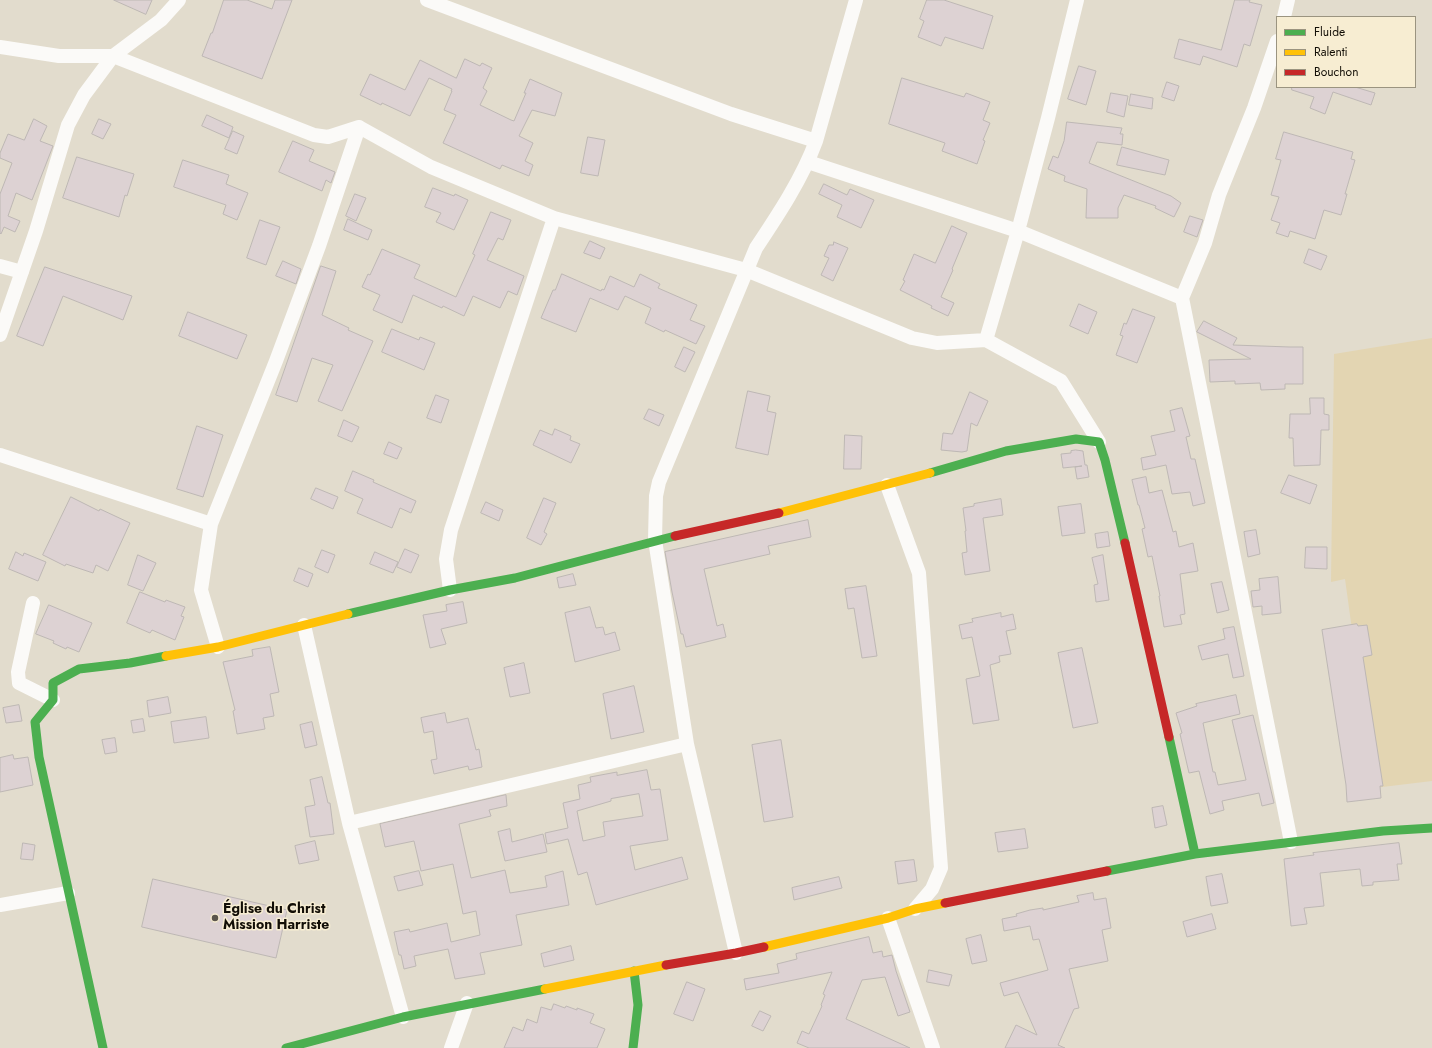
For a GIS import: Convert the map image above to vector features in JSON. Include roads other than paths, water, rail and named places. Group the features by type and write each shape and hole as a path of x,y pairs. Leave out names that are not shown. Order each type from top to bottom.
{"street":[{"path":"0,335 36,231 68,125 84,95 114,56 161,20 179,0"},
{"path":"427,0 731,114 816,141"},
{"path":"736,953 687,744 655,540 656,496 659,482 756,248 772,224 808,162 816,141 856,0"},
{"path":"986,340 1018,231 1077,0"},
{"path":"1284,16 1288,0"},
{"path":"1276,44 1254,108 1219,195 1205,243 1182,298 1291,842"},
{"path":"0,47 59,56 114,56 314,135 328,137 359,127 432,167 554,218 746,270 912,338 937,343 986,340 1061,381 1099,442 1163,706 1195,854"},
{"path":"218,647 201,590 211,524 320,246 359,127"},
{"path":"808,162 1018,231 1182,298"},
{"path":"450,590 446,559 451,530 554,218"},
{"path":"0,266 22,272"},
{"path":"103,1048 39,757 35,722 53,700 52,683 80,669 130,663 218,647 450,590 515,578 655,540 782,512 887,486 1006,451 1076,439 1099,442"},
{"path":"0,455 211,524"},
{"path":"887,486 919,573 941,868 932,889 915,909"},
{"path":"33,603 18,672 19,683 53,700"},
{"path":"304,625 349,823 403,1017"},
{"path":"349,823 687,744"},
{"path":"291,1047 403,1017 467,1003 736,953 888,918 915,909 1037,884 1195,854 1383,831 1432,828"},
{"path":"0,905 68,893"},
{"path":"888,918 933,1048"},
{"path":"634,971 638,1005 637,1047"},
{"path":"451,1048 467,1003"}],"place":[{"name":"Église du Christ Mission Harriste","path":"215,918"}]}
